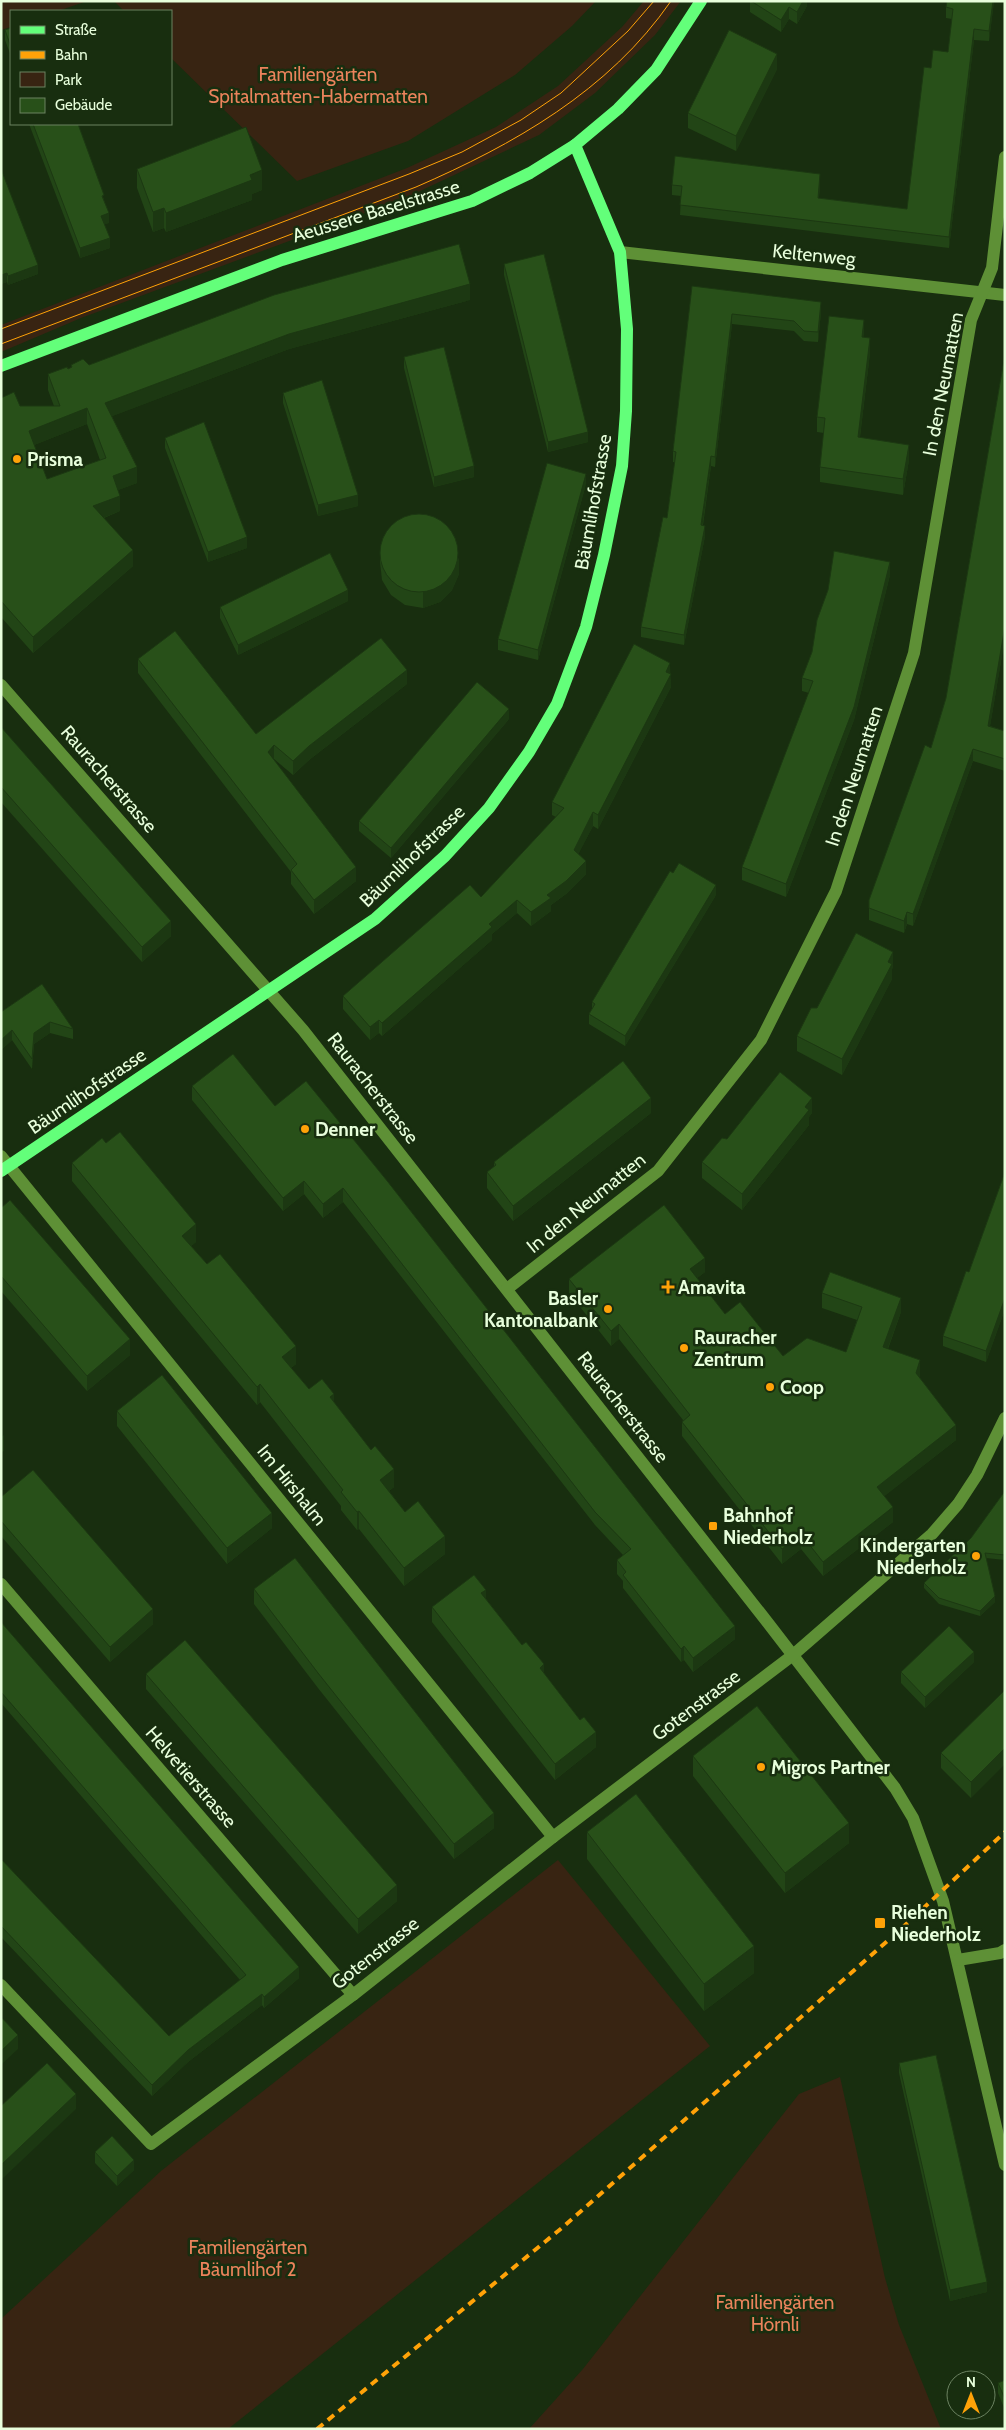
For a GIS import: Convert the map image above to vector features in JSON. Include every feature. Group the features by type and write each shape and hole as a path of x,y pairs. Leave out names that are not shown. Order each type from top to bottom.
{"main road":[{"name":"Aeussere Baselstrasse","path":"1,366 282,260 472,201 530,173 575,145 618,109 656,70 701,1"},
{"name":"Bäumlihofstrasse","path":"4,1164 270,991 375,919 445,856 489,808 529,752 557,704 586,627 604,555 622,466 626,410 627,329 620,252 599,197 575,145"}],"street":[{"name":"In den Neumatten","path":"507,1289 658,1171 761,1040 836,891 914,653 971,320 992,268 1005,157"},
{"name":"Keltenweg","path":"620,252 1005,295"},
{"name":"Rauracherstrasse","path":"1,685 270,991 507,1289 884,1774 913,1818 943,1901 1005,2165"},
{"name":"Im Hirshalm","path":"4,1164 553,1837"},
{"name":"Gotenstrasse","path":"1,1985 151,2144 352,1995 553,1837 793,1655 932,1534 958,1504 977,1475 1005,1418"},
{"name":"Helvetierstrasse","path":"1,1584 352,1995"},
{"path":"958,1960 1000,1953 1005,1950"}],"green space":[{"path":"1,1 87,1 61,10 10,10 10,27 1,30"},
{"name":"Familiengärten Spitalmatten-Habermatten","path":"114,1 596,1 572,26 515,75 408,141 297,181 172,59 172,10 123,10"},
{"path":"644,1 681,1 655,35 595,93 539,135 403,199 81,318 1,352 1,325 407,168 496,127 558,86 622,27"},
{"name":"Familiengärten Bäumlihof 2","path":"558,1860 710,2046 228,2429 1,2429 1,2319 161,2171"},
{"name":"Familiengärten Hörnli","path":"840,2077 885,2278 899,2325 941,2429 529,2429 583,2369 799,2094"}],"building":[{"path":"751,1 803,1 797,12 789,7 781,20"},
{"path":"947,1 993,1 989,31 974,29 949,237 680,205 682,186 672,185 675,156 820,174 818,198 907,209 924,67 931,68 933,50 948,52 953,9 946,7"},
{"path":"10,28 10,44 5,30"},
{"path":"729,30 777,54 736,136 688,113"},
{"path":"33,125 78,125 104,195 102,196 109,213 101,216 110,238 80,248"},
{"path":"246,127 262,170 250,175 252,180 166,213 164,208 153,212 137,169"},
{"path":"1,169 38,265 8,276 7,273 1,275"},
{"path":"459,244 470,284 289,334 105,403 137,467 113,476 120,496 93,506 133,550 33,637 1,601 1,398 14,392 20,406 60,406 48,374 67,367 68,369 72,367 71,365 83,359 89,365 274,295","holes":["87,408 106,458 47,479 29,431"]},
{"path":"544,254 588,432 548,442 504,264"},
{"path":"692,286 821,302 818,332 804,331 794,321 732,314 715,457 711,456 701,525 705,526 684,635 641,627 663,517 667,518 676,452 673,451"},
{"path":"829,316 864,320 862,337 870,338 858,437 909,445 903,479 820,467 825,418 817,417"},
{"path":"444,347 474,466 434,477 404,357"},
{"path":"1005,354 1005,626 988,726 1005,731 1005,759 973,749 913,914 907,912 904,921 869,908 869,900 925,745 931,748 946,698"},
{"path":"322,380 358,495 318,505 283,393"},
{"path":"204,422 247,537 208,552 165,438"},
{"path":"547,463 586,474 538,650 498,639"},
{"path":"419,514 434,517 447,525 455,538 458,553 455,568 447,581 434,589 419,592 404,589 391,581 383,568 380,553 383,538 391,525 404,517"},
{"path":"834,551 890,562 854,707 786,884 742,867 813,681 802,678 812,652 817,620 828,590"},
{"path":"330,553 348,590 238,645 220,607"},
{"path":"175,631 256,734 381,638 407,670 309,746 293,761 274,745 268,752 356,867 314,900 291,870 297,864 138,659"},
{"path":"634,644 670,663 666,672 671,674 598,815 593,812 574,850 586,861 566,881 547,895 551,898 531,912 517,900 489,924 492,927 382,1023 379,1020 370,1027 343,996 470,885 481,897 564,808 552,802"},
{"path":"477,682 509,709 391,848 359,821"},
{"path":"1,727 171,921 142,947 1,787"},
{"path":"679,863 716,885 625,1036 589,1014 595,1004 592,1002 670,871 673,873"},
{"path":"856,933 893,952 888,962 892,964 842,1059 797,1036 811,1008 817,1008"},
{"path":"42,984 73,1029 50,1022 34,1033 32,1059 12,1030 1,1040 1,1012"},
{"path":"233,1054 275,1106 306,1081 388,1182 735,1626 693,1658 684,1646 681,1649 623,1575 626,1572 617,1560 631,1549 595,1512 343,1188 323,1204 304,1181 283,1198 192,1086"},
{"path":"623,1061 651,1098 513,1206 487,1172 496,1165 494,1162"},
{"path":"780,1072 812,1098 805,1107 809,1110 742,1194 702,1162 722,1138 727,1139"},
{"path":"120,1132 196,1224 182,1236 207,1264 220,1254 296,1346 282,1357 309,1389 322,1379 334,1394 330,1397 371,1450 375,1446 394,1469 380,1480 405,1512 418,1501 445,1536 404,1568 359,1511 357,1512 341,1492 343,1490 260,1384 257,1387 72,1163 102,1138 106,1143"},
{"path":"1005,1172 1005,1298 986,1351 943,1336 966,1271 969,1272"},
{"path":"10,1200 130,1339 87,1376 1,1276 1,1208"},
{"path":"664,1205 705,1258 690,1269 725,1314 740,1302 783,1356 807,1338 846,1352 862,1307 822,1293 830,1272 901,1298 883,1347 920,1360 916,1373 956,1425 877,1487 893,1507 823,1562 801,1534 782,1549 682,1422 690,1415 619,1324 611,1331 569,1279"},
{"path":"162,1375 272,1513 227,1548 117,1411"},
{"path":"33,1470 153,1609 110,1647 1,1521 1,1497"},
{"name":"Kindergarten Niederholz","path":"1005,1491 1005,1555 985,1553 995,1596 980,1611 939,1598 924,1583 971,1538"},
{"path":"295,1558 494,1813 454,1844 254,1589"},
{"path":"474,1575 486,1590 481,1593 522,1645 526,1642 544,1664 540,1668 580,1720 584,1717 596,1732 555,1764 432,1607"},
{"path":"1,1622 299,1967 264,1997 262,1994 188,2050 152,2085 1,1926 1,1859 169,2036 246,1975 1,1692"},
{"path":"949,1626 974,1652 925,1697 901,1672"},
{"path":"185,1640 397,1885 358,1919 146,1674"},
{"path":"1005,1690 1005,1748 971,1782 941,1753"},
{"path":"757,1706 849,1823 785,1873 693,1756"},
{"path":"636,1794 754,1946 704,1984 587,1832"},
{"path":"1,2017 18,2035 2,2050 1,2050"},
{"path":"936,2055 987,2282 950,2290 899,2063"},
{"path":"47,2063 76,2094 1,2165 1,2106"},
{"path":"112,2136 134,2160 117,2176 95,2152"},
{"path":"1005,2380 1005,2399 998,2383"}],"tram line":[{"path":"1,329 409,174 462,152 521,120 561,93 628,31 654,1"},
{"path":"1,344 416,187 488,153 557,112 589,88 619,62 646,33 671,1"}],"railway":[{"path":"317,2429 563,2227 901,1929 1005,1832"}],"place":[{"name":"Prisma","path":"17,459"},
{"name":"Denner","path":"305,1129"},
{"name":"Amavita","path":"668,1287"},
{"name":"Basler Kantonalbank","path":"608,1309"},
{"name":"Rauracher Zentrum","path":"684,1348"},
{"name":"Coop","path":"770,1387"},
{"name":"Bahnhof Niederholz","path":"713,1526"},
{"name":"Kindergarten Niederholz","path":"976,1556"},
{"name":"Migros Partner","path":"761,1767"},
{"name":"Riehen Niederholz","path":"880,1923"}]}
